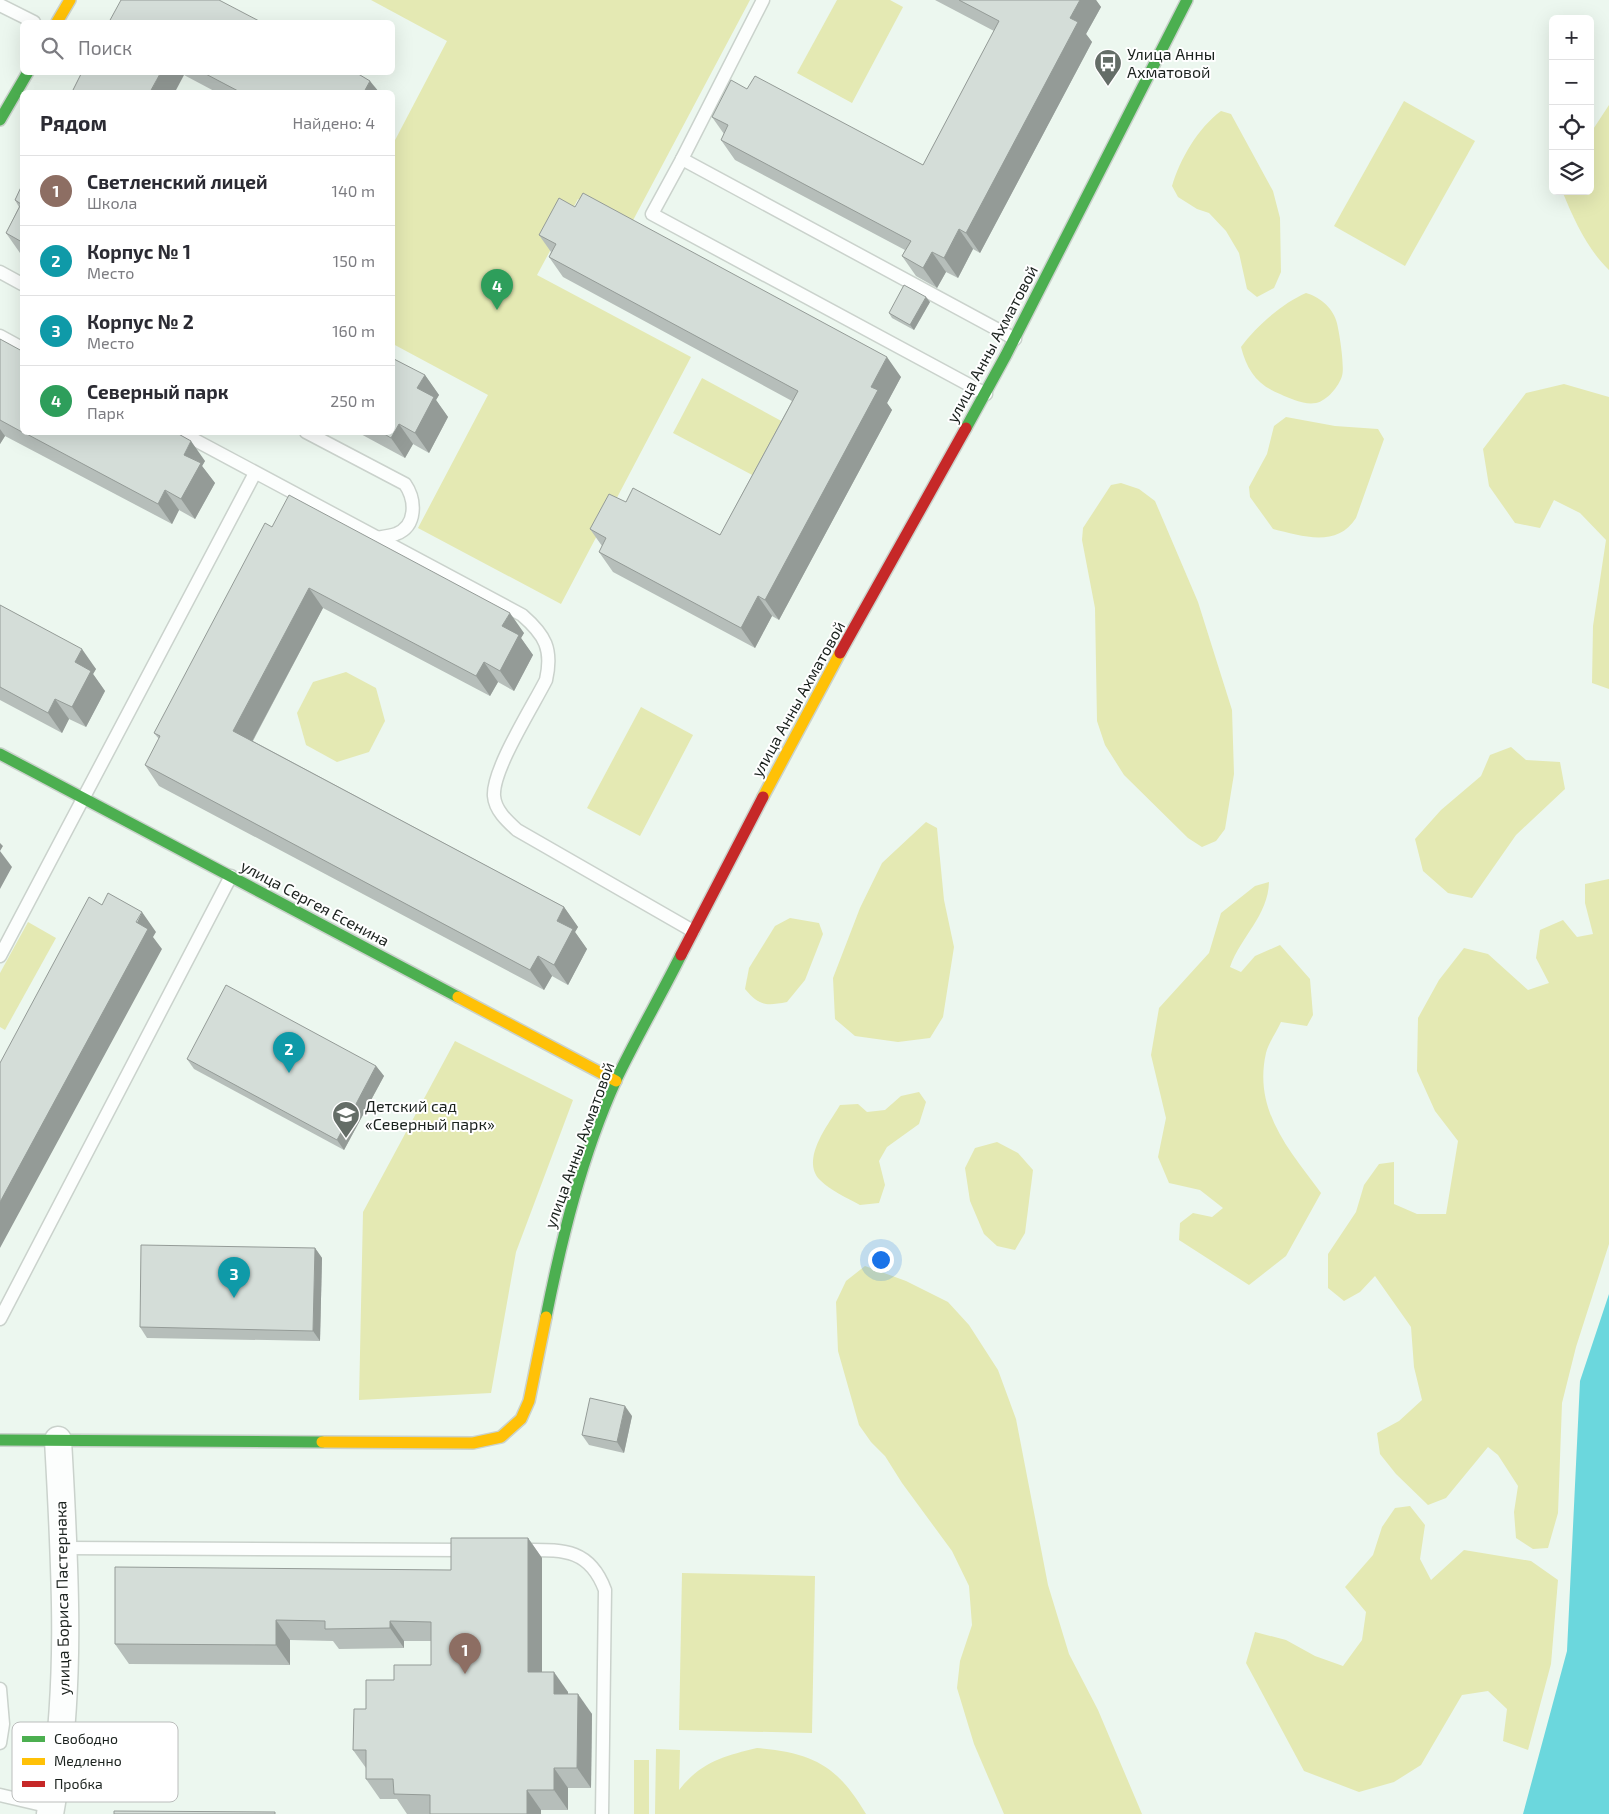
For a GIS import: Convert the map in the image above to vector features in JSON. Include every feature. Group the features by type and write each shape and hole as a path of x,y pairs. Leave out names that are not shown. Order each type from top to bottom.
{"street":[{"path":"58,20 70,0"},
{"name":"улица Анны Ахматовой","path":"58,1440 473,1443 488,1442 503,1437 515,1428 524,1415 560,1247 616,1080 800,726 1015,339 1183,1"},
{"path":"0,120 26,75"},
{"name":"улица Сергея Есенина","path":"0,754 616,1080"},
{"path":"0,1440 58,1440"},
{"name":"улица Бориса Пастернака","path":"58,1440 64,1548 66,1634 63,1722"}],"lane":[{"path":"763,0 652,214 986,394"},
{"path":"0,5 30,20"},
{"path":"682,158 1015,339"},
{"path":"0,272 20,283"},
{"path":"0,336 20,347"},
{"path":"185,435 522,614 537,628 547,644 550,664 546,680 498,772 494,796 502,816 517,830 693,931"},
{"path":"312,435 405,484 411,492 414,506 406,527 396,534 376,538"},
{"path":"0,956 255,473"},
{"path":"0,1319 231,876"},
{"path":"64,1548 481,1550"},
{"path":"511,1550 561,1550 576,1554 590,1563 600,1575 605,1590 602,1814"},
{"path":"0,1689 3,1724 0,1743"},
{"path":"0,1795 12,1799"},
{"path":"22,1802 51,1811"}],"green space":[{"path":"371,0 750,0 630,226 578,199 537,275 691,357 561,604 418,528 488,395 395,345 395,140 447,41"},
{"path":"837,0 890,0 903,7 852,103 797,73"},
{"path":"1404,101 1475,141 1405,266 1334,226"},
{"path":"1609,105 1609,270 1601,262 1582,234 1564,195 1594,195 1594,128"},
{"path":"1221,111 1231,114 1273,191 1280,218 1281,272 1274,288 1257,297 1247,289 1239,253 1226,231 1209,213 1197,209 1178,197 1172,186 1180,165 1197,135"},
{"path":"1306,293 1324,303 1334,315 1339,331 1343,365 1342,376 1335,388 1328,396 1316,403 1293,400 1265,386 1250,370 1241,347 1270,316"},
{"path":"702,378 798,430 769,484 673,433"},
{"path":"1564,384 1609,397 1609,689 1592,683 1593,626 1606,540 1580,513 1554,500 1540,528 1515,523 1489,486 1483,449 1526,393"},
{"path":"1286,417 1335,426 1378,429 1384,439 1356,518 1339,533 1329,537 1307,537 1273,529 1250,497 1249,487 1267,454 1274,426"},
{"path":"1121,483 1139,489 1155,501 1198,602 1232,710 1234,774 1225,829 1216,841 1202,847 1188,838 1124,775 1105,745 1097,721 1095,608 1082,540 1083,528 1111,485"},
{"path":"346,672 376,688 385,721 369,752 337,762 306,745 297,713 313,682"},
{"path":"641,707 693,735 640,836 587,808"},
{"path":"1511,747 1526,760 1560,762 1565,789 1516,835 1472,898 1448,893 1423,871 1415,839 1441,810 1481,776 1490,755"},
{"path":"926,822 937,828 944,900 954,947 943,1017 930,1038 898,1042 855,1036 835,1019 833,978 860,908 882,863"},
{"path":"1609,879 1609,1244 1576,1347 1562,1403 1558,1513 1548,1548 1533,1549 1516,1538 1514,1512 1518,1486 1498,1455 1488,1447 1446,1498 1428,1505 1396,1474 1380,1454 1377,1433 1399,1421 1422,1400 1414,1367 1411,1327 1375,1276 1360,1292 1344,1301 1328,1288 1328,1254 1356,1212 1364,1185 1379,1164 1394,1162 1394,1204 1417,1214 1446,1214 1458,1141 1435,1111 1417,1071 1418,1018 1439,980 1464,948 1488,954 1528,990 1549,983 1536,958 1540,930 1563,920 1577,937 1593,934 1585,903 1585,884"},
{"path":"1269,882 1264,905 1259,916 1230,967 1241,972 1255,956 1280,945 1310,979 1313,1015 1307,1026 1281,1022 1267,1049 1263,1074 1269,1111 1277,1128 1286,1145 1321,1193 1286,1256 1249,1285 1179,1240 1180,1223 1193,1213 1212,1217 1223,1208 1200,1190 1169,1183 1158,1157 1166,1118 1151,1055 1159,1008 1209,953 1221,913 1255,886"},
{"path":"790,918 819,923 823,934 805,980 787,1002 768,1004 759,1002 745,989 749,968 775,926"},
{"path":"28,922 56,938 5,1030 0,1027 0,973"},
{"path":"455,1041 573,1100 516,1252 491,1393 359,1400 363,1212"},
{"path":"919,1092 926,1102 919,1124 887,1147 879,1161 885,1185 879,1203 860,1205 820,1180 815,1172 813,1162 815,1152 818,1142 840,1105 858,1104 867,1112 885,1110 901,1096"},
{"path":"997,1142 1018,1153 1033,1170 1025,1233 1015,1250 997,1246 984,1234 970,1201 965,1168 975,1148"},
{"path":"865,1266 906,1281 948,1302 969,1325 998,1370 1016,1419 1048,1585 1069,1654 1098,1710 1142,1814 1004,1814 974,1744 957,1688 960,1661 972,1625 969,1586 952,1551 902,1483 885,1456 871,1442 859,1425 838,1351 836,1302 846,1281"},
{"path":"1410,1506 1425,1525 1420,1559 1431,1580 1464,1550 1531,1561 1558,1580 1551,1664 1528,1750 1503,1741 1507,1709 1488,1691 1462,1695 1421,1765 1394,1782 1359,1792 1304,1771 1246,1663 1255,1632 1286,1640 1315,1656 1343,1666 1362,1640 1366,1612 1345,1587 1373,1555 1382,1527 1395,1508"},
{"path":"682,1573 815,1576 812,1733 679,1730"},
{"path":"757,1748 794,1754 822,1765 845,1784 866,1814 655,1814 656,1749 680,1750 679,1790 687,1780 714,1761"},
{"path":"634,1760 649,1760 649,1814 634,1814"}],"water":[{"path":"1609,1294 1609,1814 1523,1814 1567,1651 1580,1381"}],"building":[{"path":"121,0 219,0 257,20 110,20"},
{"path":"959,0 1080,0 1070,18 1078,22 966,233 959,229 944,258 932,252 923,268 902,256 911,241 721,140 728,125 712,117 731,80 747,89 755,76 923,165 999,21"},
{"path":"80,75 159,75 151,90 73,90"},
{"path":"208,75 360,75 370,81 365,90 236,90"},
{"path":"20,189 20,203 15,200"},
{"path":"583,193 887,357 871,387 878,390 765,600 758,596 741,628 599,552 606,538 590,529 609,494 626,502 633,488 720,535 798,391 549,257 556,244 539,235 559,198 575,207"},
{"path":"20,206 20,241 6,233"},
{"path":"904,285 926,297 910,325 889,313"},
{"path":"0,339 20,350 20,431 0,420"},
{"path":"395,360 425,375 417,388 434,397 415,433 399,424 395,431"},
{"path":"29,435 180,435 191,441 184,455 201,463 181,499 165,490 158,504"},
{"path":"289,495 510,613 502,626 519,635 500,671 484,662 476,676 309,588 233,731 564,907 557,921 573,929 554,965 538,956 530,970 145,765 160,736 154,733 265,523 272,527"},
{"path":"0,605 82,649 75,662 91,671 72,707 55,699 48,713 0,687"},
{"path":"108,893 142,912 136,922 148,929 0,1202 0,1063 89,897 102,905"},
{"path":"226,985 376,1066 337,1140 187,1059"},
{"path":"141,1245 315,1248 313,1331 140,1327"},
{"path":"590,1398 625,1406 617,1442 582,1435"},
{"path":"451,1538 528,1538 528,1672 554,1672 554,1694 578,1694 577,1768 554,1768 554,1790 527,1790 527,1814 430,1814 430,1795 394,1794 393,1779 366,1779 366,1750 353,1750 354,1709 366,1709 366,1680 394,1680 394,1665 431,1665 431,1622 390,1621 390,1628 325,1629 325,1621 276,1620 276,1645 115,1644 115,1567 451,1570"},
{"path":"114,1811 275,1812 275,1814 114,1814"}],"traffic: fast":[{"path":"966,428 1006,355 1187,0"},
{"path":"0,120 26,75"},
{"path":"0,754 458,997"},
{"path":"546,1317 566,1227 593,1137 616,1080 681,955"},
{"path":"0,1440 322,1442"}],"traffic: slow":[{"path":"58,20 70,0"},
{"path":"763,797 840,653"},
{"path":"458,997 616,1081"},
{"path":"322,1442 473,1443 501,1437 521,1419 529,1401 546,1317"}],"traffic: jam":[{"path":"840,653 966,428"},
{"path":"681,955 763,797"}],"place":[{"name":"Улица Анны Ахматовой","path":"1108,87"},
{"name":"Северный парк","path":"497,310"},
{"name":"Корпус № 1","path":"289,1073"},
{"name":"Детский сад «Северный парк»","path":"346,1139"},
{"name":"Корпус № 2","path":"234,1298"},
{"name":"Светленский лицей","path":"465,1674"}]}
